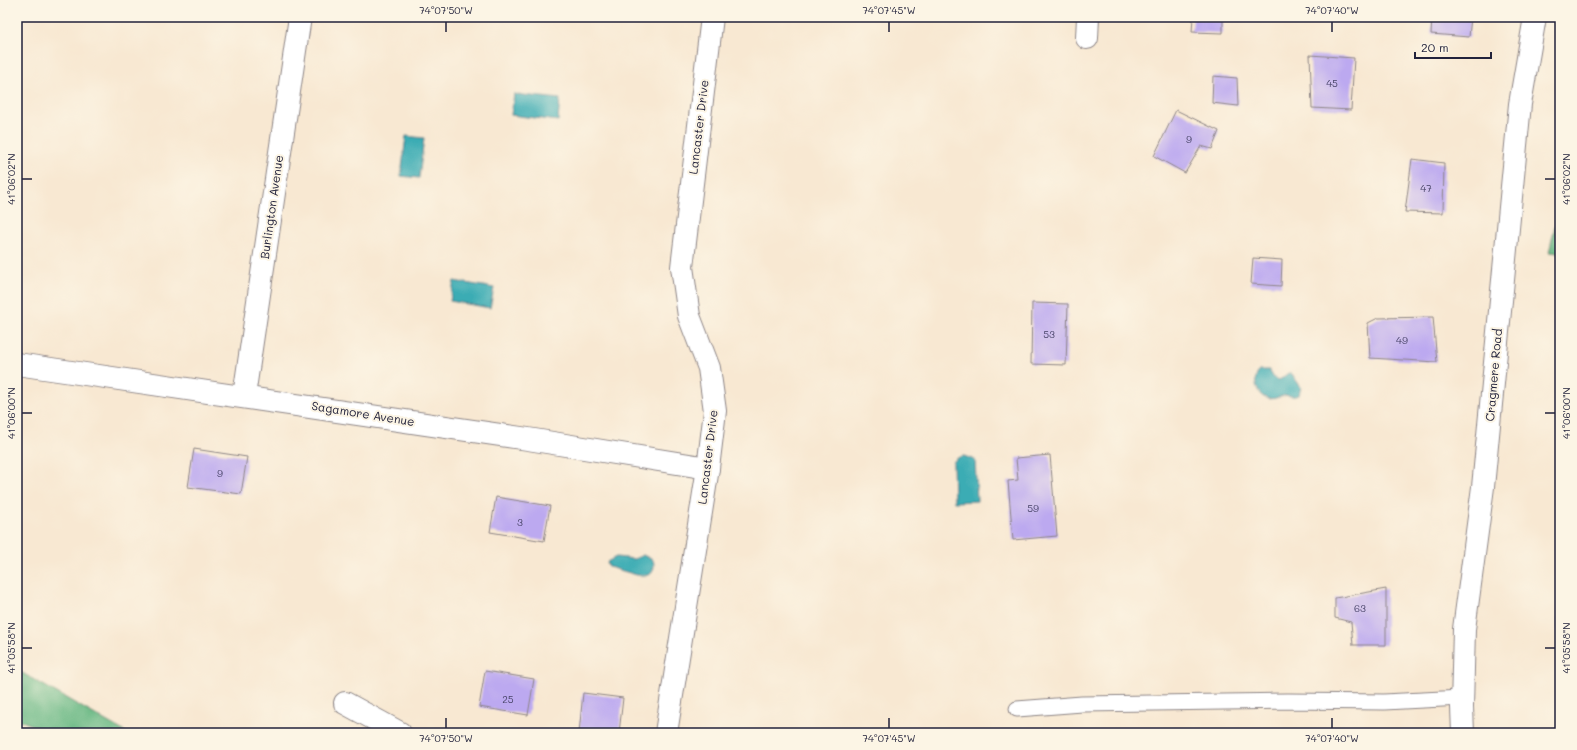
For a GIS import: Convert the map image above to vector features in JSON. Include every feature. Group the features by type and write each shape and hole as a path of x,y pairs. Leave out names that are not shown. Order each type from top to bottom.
{"street":[{"name":"Burlington Avenue","path":"244,396 300,17"},
{"name":"Lancaster Drive","path":"666,733 708,468 715,411 709,368 689,316 682,267 712,17"},
{"name":"Cragmere Road","path":"1463,733 1462,698 1464,629 1484,481 1520,104 1535,17"},
{"name":"Sagamore Avenue","path":"17,364 244,396 708,468"},
{"path":"345,703 400,733"}],"lane":[{"path":"1017,709 1082,704 1288,701 1384,702 1462,698"}],"green space":[{"path":"1560,205 1560,253 1549,252"},
{"path":"17,670 127,733 52,733 17,719"}],"water":[{"path":"514,94 560,99 558,121 511,115"},
{"path":"406,136 424,138 419,178 401,176"},
{"path":"454,281 494,288 490,308 450,301"},
{"path":"1260,370 1269,370 1274,378 1278,380 1288,373 1291,373 1301,387 1299,395 1272,399 1264,397 1259,392 1256,384 1256,376"},
{"path":"964,456 975,460 977,501 954,502 953,462 959,457"},
{"path":"643,555 653,560 654,569 649,575 637,575 609,567 607,562 616,557 634,559"}],"building":[{"path":"1193,17 1223,17 1223,33 1192,32"},
{"path":"1432,17 1471,17 1469,37 1431,34"},
{"path":"1310,55 1354,58 1351,110 1312,108"},
{"path":"1213,76 1237,78 1238,106 1212,103"},
{"path":"1176,110 1219,131 1212,149 1201,146 1185,173 1154,156"},
{"path":"1412,159 1444,163 1443,213 1405,212"},
{"path":"1253,258 1282,260 1281,286 1251,284"},
{"path":"1032,303 1068,304 1066,365 1031,364"},
{"path":"1433,317 1437,362 1370,358 1368,323 1378,318"},
{"path":"194,449 247,457 241,494 188,487"},
{"path":"1050,455 1057,536 1013,540 1008,481 1018,480 1016,458"},
{"path":"496,497 550,506 544,541 490,532"},
{"path":"1386,589 1386,645 1353,645 1351,622 1335,618 1335,598"},
{"path":"1558,604 1560,604 1560,672 1558,672"},
{"path":"485,671 534,679 528,715 479,707"},
{"path":"583,693 623,698 619,733 579,733"}]}
